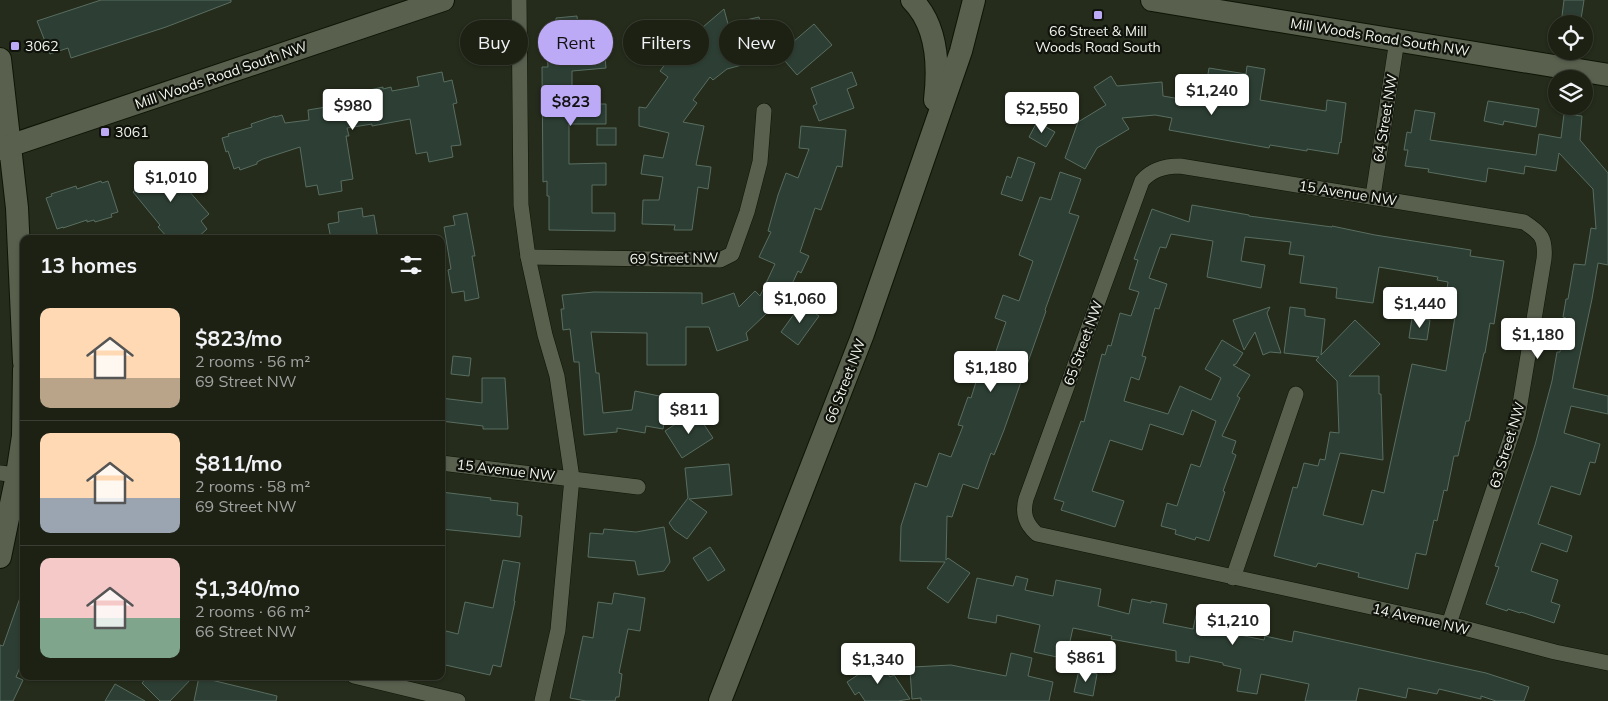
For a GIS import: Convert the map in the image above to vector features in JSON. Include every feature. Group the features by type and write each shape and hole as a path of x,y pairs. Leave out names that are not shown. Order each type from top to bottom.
{"street":[{"name":"Mill Woods Road South NW","path":"5,147 443,0"},
{"path":"519,0 521,205 528,258 556,376 572,478 558,630 542,701"},
{"path":"912,0 922,12 928,25 936,53 938,69 924,159"},
{"name":"66 Street NW","path":"720,701 863,334 961,51 974,0"},
{"name":"Mill Woods Road South NW","path":"1152,0 1608,75"},
{"name":"64 Street NW","path":"1373,196 1398,40"},
{"path":"0,59 5,147 17,208 20,274"},
{"name":"69 Street NW","path":"528,258 720,260 732,254 747,212 760,162 764,111"},
{"name":"15 Avenue NW","path":"1155,171 1168,166 1180,166 1373,196 1524,222 1540,232"},
{"name":"65 Street NW","path":"1026,521 1023,510 1026,499 1142,182 1147,174 1155,171"},
{"name":"63 Street NW","path":"1449,624 1518,416 1544,258 1545,247 1540,232"},
{"path":"1233,578 1296,394"},
{"path":"0,557 9,474 20,444"},
{"name":"15 Avenue NW","path":"445,463 572,478"},
{"path":"572,478 638,487"},
{"name":"14 Avenue NW","path":"1026,521 1037,534 1449,624 1555,652 1608,663"},
{"path":"371,680 458,701"}],"building":[{"path":"101,0 231,0 231,2 166,27 71,58 68,48 50,54 37,21"},
{"path":"1564,0 1584,0 1582,15 1562,15"},
{"path":"724,9 727,20 719,20 719,65 742,65 727,69 713,80 710,77 693,100 697,103 683,122 704,126 696,165 711,167 708,189 698,187 692,230 674,230 675,225 642,224 643,200 659,200 663,177 641,174 644,155 663,158 669,133 639,126 639,107 646,108 668,77 660,71 664,65 709,65 709,22"},
{"path":"577,16 577,20 556,20 556,18"},
{"path":"759,17 760,20 746,20"},
{"path":"814,24 832,45 797,75 788,65 794,65 794,41"},
{"path":"548,65 606,65 606,68 572,71 572,104 606,104 606,124 569,124 569,164 606,163 606,185 592,185 592,213 615,213 615,231 549,230 549,196 547,196 547,181 543,182 542,67 548,67"},
{"path":"1247,66 1265,69 1260,100 1326,111 1327,100 1346,103 1338,154 1270,145 1269,148 1169,130 1172,118 1155,115 1122,118 1129,129 1097,148 1085,169 1065,158 1078,122 1106,105 1094,87 1111,76 1117,86 1162,82 1163,96 1203,103 1209,68 1246,74"},
{"path":"442,72 444,82 452,80 457,103 453,104 461,145 451,146 453,157 429,162 427,152 416,154 410,119 372,126 372,124 347,128 349,136 346,136 353,179 341,181 342,191 319,195 317,185 306,187 300,147 263,159 257,162 257,164 240,170 239,167 234,169 228,151 226,152 222,138 229,136 228,134 252,127 251,124 282,115 285,123 309,120 308,110 332,106 333,115 362,110 358,94 383,87 383,89 391,87 392,91 419,86 417,77"},
{"path":"852,72 857,85 847,89 854,108 819,121 813,106 817,104 811,88"},
{"path":"1488,101 1539,109 1536,127 1504,121 1503,125 1484,121"},
{"path":"1415,110 1435,113 1430,140 1536,155 1539,134 1561,138 1564,115 1582,116 1580,140 1608,173 1608,265 1598,263 1573,388 1608,396 1608,414 1571,406 1564,433 1600,444 1595,463 1590,462 1580,495 1551,486 1538,524 1572,536 1567,552 1541,543 1531,571 1558,580 1551,602 1560,605 1554,623 1521,612 1508,609 1507,611 1486,604 1499,567 1495,566 1535,445 1552,381 1557,352 1560,352 1566,318 1563,317 1574,264 1585,265 1591,228 1596,229 1593,189 1559,153 1556,171 1525,166 1524,174 1488,168 1486,182 1428,172 1429,169 1405,166 1408,150 1404,150 1407,132 1411,133"},
{"path":"1037,122 1055,132 1046,147 1029,137"},
{"path":"801,126 846,130 842,167 837,166 821,210 815,208 800,252 809,256 801,273 798,271 788,293 746,333 748,340 717,351 709,327 686,327 686,365 647,365 647,333 591,332 596,373 599,373 603,413 632,410 635,391 669,398 663,429 646,426 645,433 617,428 617,432 584,435 579,362 574,362 570,329 563,330 561,309 564,309 562,295 594,292 702,293 702,304 734,293 739,307 755,291 760,296 775,264 759,257 771,232 768,231 778,195 786,173 798,178 809,149 799,148"},
{"path":"597,128 616,128 616,145 597,145"},
{"path":"1018,157 1035,163 1022,201 1001,194 1007,176 1011,178"},
{"path":"169,161 184,179 181,182 209,214 201,221 207,229 200,235 165,235 158,227 160,225 133,192 141,185 135,178 154,162 160,169"},
{"path":"1060,172 1081,179 1069,213 1079,216 994,455 991,453 978,489 963,484 952,517 947,516 946,560 948,558 970,573 948,603 927,588 945,562 900,561 901,526 915,483 927,487 939,453 951,457 963,426 958,425 968,397 971,398 981,366 990,369 1006,322 995,318 1003,295 1019,301 1033,261 1019,255 1040,197 1051,200"},
{"path":"101,181 102,183 108,181 118,212 111,214 112,217 95,222 94,220 87,222 87,220 57,229 46,198 52,196 51,194 76,186 77,189"},
{"path":"1192,205 1249,216 1332,226 1375,235 1471,250 1470,256 1504,261 1494,324 1490,323 1469,421 1466,421 1458,456 1454,456 1447,491 1444,490 1437,521 1434,520 1426,555 1416,553 1408,589 1358,577 1359,573 1318,563 1316,567 1274,556 1293,487 1297,488 1304,463 1318,466 1320,459 1325,460 1330,432 1339,433 1337,381 1316,360 1319,357 1284,353 1290,307 1305,309 1305,316 1325,319 1321,355 1355,320 1380,344 1349,376 1379,376 1383,460 1340,453 1323,515 1363,525 1372,490 1384,493 1412,364 1446,371 1455,317 1443,315 1448,282 1437,280 1438,277 1379,267 1373,303 1336,298 1337,288 1300,283 1304,256 1289,254 1291,242 1245,237 1241,261 1265,265 1261,288 1207,277 1213,241 1171,234 1166,248 1160,247 1149,278 1167,284 1159,309 1155,308 1142,356 1146,357 1139,380 1131,377 1124,401 1168,414 1180,386 1211,400 1221,378 1205,369 1222,340 1243,353 1236,364 1233,365 1250,375 1237,396 1240,398 1222,436 1236,441 1232,453 1236,455 1223,491 1225,492 1209,541 1196,537 1195,540 1175,534 1176,530 1161,526 1167,503 1177,506 1191,464 1200,467 1216,421 1192,410 1183,435 1150,424 1142,450 1110,440 1092,491 1124,501 1115,527 1061,510 1064,502 1054,499 1081,421 1084,422 1102,354 1105,355 1108,345 1111,346 1120,313 1131,316 1139,292 1129,289 1138,260 1134,259 1152,209 1189,222"},
{"path":"362,208 363,217 374,215 377,235 330,235 328,224 339,222 338,212"},
{"path":"467,213 475,256 472,256 479,298 465,301 464,291 452,293 448,270 451,269 444,227 455,225 453,216"},
{"path":"802,303 819,316 798,345 781,332"},
{"path":"1270,307 1267,313 1281,353 1270,352 1263,355 1255,332 1244,350 1233,320"},
{"path":"1412,318 1430,320 1427,340 1409,338"},
{"path":"453,356 471,358 469,376 451,374"},
{"path":"482,378 505,378 508,429 483,429 483,426 445,421 445,398 482,403"},
{"path":"695,411 713,438 682,458 665,431"},
{"path":"729,464 732,495 689,499 707,512 687,539 674,530 669,523 688,498 685,468"},
{"path":"445,492 518,503 517,515 522,516 520,537 445,529"},
{"path":"664,527 670,562 664,571 638,575 635,561 588,557 590,533 603,534 604,529 636,532"},
{"path":"710,547 725,570 708,581 693,558"},
{"path":"503,560 520,563 515,601 501,667 493,665 490,675 445,665 446,631 458,634 465,602 493,608"},
{"path":"1016,576 1028,579 1025,590 1053,596 1056,580 1101,589 1098,606 1129,614 1132,599 1167,604 1163,623 1193,629 1197,611 1214,614 1211,629 1264,640 1265,636 1292,642 1294,631 1486,673 1529,687 1524,701 1496,701 1481,696 1481,699 1439,689 1437,694 1408,688 1406,698 1359,688 1356,701 1305,701 1309,684 1261,674 1257,694 1237,691 1241,669 1190,656 1189,663 1176,661 1176,651 1111,639 1112,636 1073,628 1066,659 1034,652 1040,625 997,615 996,623 968,618 977,578 1013,586"},
{"path":"614,593 645,598 640,631 628,629 619,673 622,674 619,697 616,697 615,701 586,701 570,698 583,636 593,638 598,602 612,604"},
{"path":"20,598 20,668 16,677 23,680 13,701 0,701 0,645 3,646"},
{"path":"1011,653 1032,658 1028,676 1053,682 1049,701 921,701 921,698 912,699 910,670 913,670 913,667 951,665 1006,676"},
{"path":"879,661 890,677 894,675 910,699 865,701 859,692 855,695 847,682"},
{"path":"1079,670 1097,674 1093,696 1074,692"},
{"path":"145,680 190,680 170,701 160,701 142,683"},
{"path":"198,680 211,680 277,696 276,701 194,701"},
{"path":"115,684 145,701 105,701"}],"place":[{"name":"66 Street & Mill Woods Road South","path":"1098,15"},
{"name":"3062","path":"15,46"},
{"name":"3061","path":"105,132"}]}
